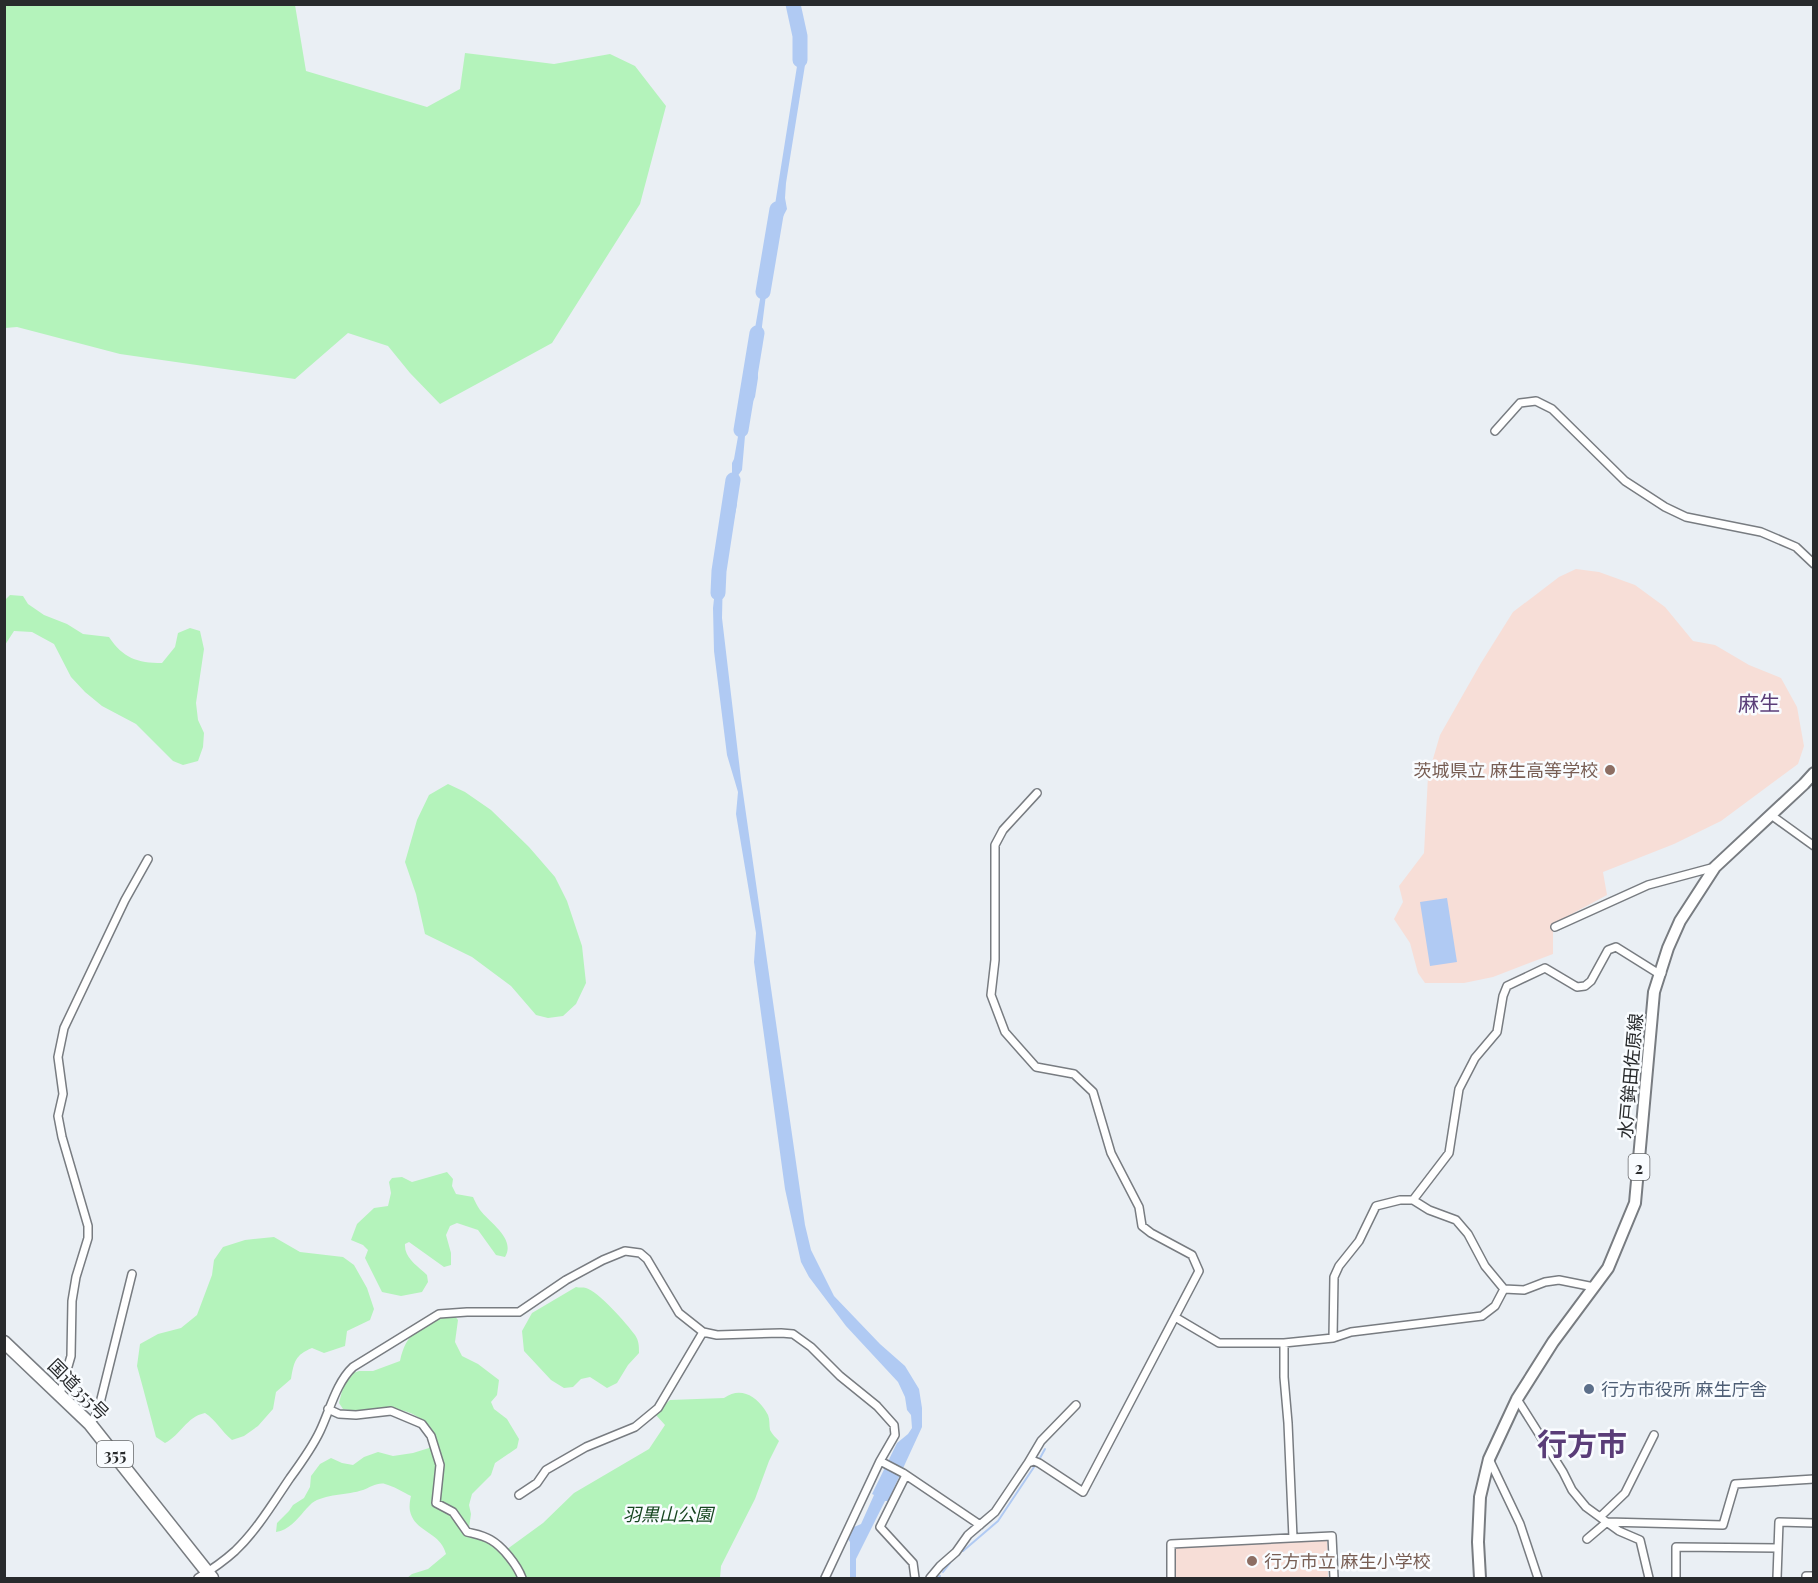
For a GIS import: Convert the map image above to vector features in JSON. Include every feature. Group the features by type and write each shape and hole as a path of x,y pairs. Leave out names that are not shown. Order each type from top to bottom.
{"highway":[{"name":"国道355号","path":"4,1342 90,1424 206,1576"}],"main road":[{"name":"水戸鉾田佐原線","path":"1480,1578 1478,1542 1480,1497 1489,1459 1516,1400 1553,1342 1608,1268 1635,1203 1654,992 1662,973 1668,948 1680,921 1715,867 1814,773"}],"street":[{"path":"1495,431 1520,403 1536,400 1552,409 1625,481 1665,507 1686,517 1761,532 1796,547 1814,564"},
{"path":"1028,1463 1034,1461 1039,1463 1083,1492 1199,1271 1192,1255 1142,1226 1139,1207 1111,1153 1093,1092 1074,1074 1036,1067 1005,1032 991,995 995,960 995,845 1003,830 1037,794"},
{"path":"1771,815 1814,846"},
{"path":"60,1394 71,1356 72,1301 76,1277 88,1238 88,1226 58,1116 63,1094 58,1058 60,1045 64,1028 125,900 148,859"},
{"path":"1555,927 1648,885 1715,867"},
{"path":"1413,1200 1449,1154 1459,1089 1476,1058 1497,1032 1507,986 1545,968 1577,987 1585,986 1591,981 1608,950 1616,947 1656,972 1662,973"},
{"path":"1333,1338 1334,1277 1339,1266 1359,1241 1376,1206 1400,1200 1413,1200 1430,1210 1456,1220 1468,1234 1485,1266 1504,1289 1524,1290 1545,1282 1559,1280 1594,1287"},
{"path":"206,1576 233,1553 250,1533 309,1451 321,1430 328,1409 344,1377 353,1367 439,1314 519,1312 566,1280 603,1260 625,1251 635,1251 644,1255 680,1313 703,1332 733,1336 781,1333 798,1337 894,1425 895,1435 825,1578"},
{"path":"90,1424 98,1412 132,1274"},
{"path":"1175,1317 1219,1343 1284,1342 1333,1338 1351,1332 1482,1316 1495,1306 1504,1289"},
{"path":"519,1494 537,1483 546,1470 586,1448 634,1427 658,1408 703,1332"},
{"path":"1284,1342 1293,1538"},
{"path":"1516,1400 1563,1472 1572,1490 1586,1507 1620,1531 1640,1540 1649,1578"},
{"path":"930,1578 939,1566 956,1552 968,1535 995,1512 1041,1441 1076,1405"},
{"path":"328,1409 339,1414 356,1415 391,1411 422,1424 430,1436 440,1465 436,1503 453,1512 467,1532 483,1536 496,1543 522,1578"},
{"path":"1600,1517 1625,1493 1654,1435"},
{"path":"1489,1459 1520,1524 1538,1578"},
{"path":"882,1462 905,1474 980,1525"},
{"path":"905,1474 880,1527 913,1563 915,1578"},
{"path":"1587,1539 1607,1522 1723,1525 1734,1484 1814,1479"},
{"path":"1777,1578 1779,1522 1814,1523"},
{"path":"1171,1578 1171,1544 1332,1536 1334,1578"},
{"path":"1676,1578 1676,1547 1778,1548"},
{"path":"1806,1578 1806,1576 1814,1576"}],"shaded area":[{"name":"茨城県立 麻生高等学校","path":"1576,569 1599,572 1635,585 1665,607 1693,641 1715,645 1749,665 1781,678 1797,707 1804,746 1798,764 1721,821 1674,844 1603,872 1607,895 1553,924 1553,954 1493,977 1464,983 1425,983 1418,973 1410,943 1394,919 1403,902 1399,886 1424,853 1428,776 1440,735 1513,612 1559,577"},
{"name":"行方市立 麻生小学校","path":"1327,1539 1328,1578 1176,1578 1176,1543"}],"green space":[{"path":"5,4 295,5 306,71 427,107 460,89 465,53 554,64 610,54 635,66 666,106 640,204 552,343 440,404 388,346 348,333 295,379 120,354 17,327 5,328"},
{"path":"10,595 23,596 28,604 44,615 67,624 83,634 109,637 125,654 145,662 162,663 175,647 178,633 190,628 200,631 204,649 196,703 198,720 204,733 203,747 198,761 183,765 173,761 136,724 102,706 71,677 54,644 32,632 14,631 5,645 5,600"},
{"path":"448,784 465,792 491,810 529,847 555,877 567,901 582,946 586,983 576,1004 563,1016 548,1018 536,1015 511,986 472,957 425,934 416,894 405,862 417,820 429,795"},
{"path":"447,1172 453,1179 452,1186 456,1194 473,1197 480,1210 505,1238 507,1250 505,1257 496,1255 478,1230 457,1223 450,1226 446,1235 451,1253 451,1265 444,1267 409,1242 405,1244 409,1258 427,1275 428,1282 422,1292 401,1296 382,1292 365,1258 368,1250 351,1240 357,1224 374,1208 388,1206 391,1193 389,1182 392,1178 402,1177 412,1182"},
{"path":"274,1237 300,1252 343,1257 354,1265 367,1288 374,1309 370,1320 347,1331 345,1346 324,1353 312,1348 299,1356 294,1364 291,1379 276,1392 273,1409 258,1426 244,1436 232,1440 205,1413 193,1418 165,1443 156,1437 137,1366 140,1344 158,1334 181,1328 197,1315 212,1275 214,1260 223,1247 245,1240"},
{"path":"576,1287 586,1288 598,1295 626,1323 638,1341 639,1353 617,1383 607,1388 590,1377 581,1379 573,1387 564,1388 551,1380 524,1351 522,1331 532,1313"},
{"name":"羽黒山公園","path":"445,1315 454,1315 458,1320 455,1342 462,1356 478,1364 499,1380 497,1395 491,1402 494,1409 507,1419 519,1439 517,1448 495,1463 491,1475 472,1494 469,1505 471,1514 469,1528 473,1536 497,1547 503,1556 509,1557 506,1550 543,1523 574,1493 649,1449 665,1425 656,1415 670,1400 724,1398 731,1394 743,1393 760,1403 768,1415 770,1430 779,1441 755,1499 721,1566 720,1578 407,1578 428,1569 446,1554 439,1541 417,1524 413,1518 410,1509 411,1496 382,1484 317,1500 292,1525 276,1532 277,1523 293,1505 304,1498 310,1487 311,1476 320,1464 331,1458 353,1465 364,1457 378,1452 393,1456 429,1448 433,1432 413,1414 392,1410 356,1411 343,1409 339,1403 344,1383 350,1374 359,1371 373,1371 400,1361 410,1337 428,1323"}],"water":[{"path":"801,41 802,62 805,65 786,183 787,209 778,226 775,254 768,279 757,356 758,378 755,397 747,413 742,470 737,477 737,504 723,573 722,618 741,779 805,1225 811,1250 834,1296 880,1344 905,1366 919,1389 922,1408 922,1427 888,1501 885,1501 856,1559 856,1578 850,1578 850,1542 848,1539 854,1527 861,1524 874,1495 872,1494 897,1443 912,1428 911,1415 907,1410 905,1397 898,1382 846,1326 809,1277 801,1262 785,1189 754,962 756,933 736,814 738,792 727,755 714,651 713,608 716,581 731,520 732,463 742,414 750,401 754,388 753,340 763,282 774,246 774,211"},
{"path":"1447,898 1457,962 1430,966 1420,902"}],"waterway":[{"path":"793,4 800,36 800,60"},
{"path":"763,292 777,209"},
{"path":"741,430 757,333"},
{"path":"718,593 719,571 733,480"},
{"path":"1040,1458 1045,1449"},
{"path":"963,1551 998,1521 1034,1467"},
{"path":"943,1572 950,1563"}],"place":[{"name":"茨城県立 麻生高等学校","path":"1610,770"},
{"name":"行方市役所 麻生庁舎","path":"1589,1389"},
{"name":"行方市立 麻生小学校","path":"1252,1561"}],"district":[{"name":"麻生","path":"1759,702"},
{"name":"行方市","path":"1582,1443"}]}
